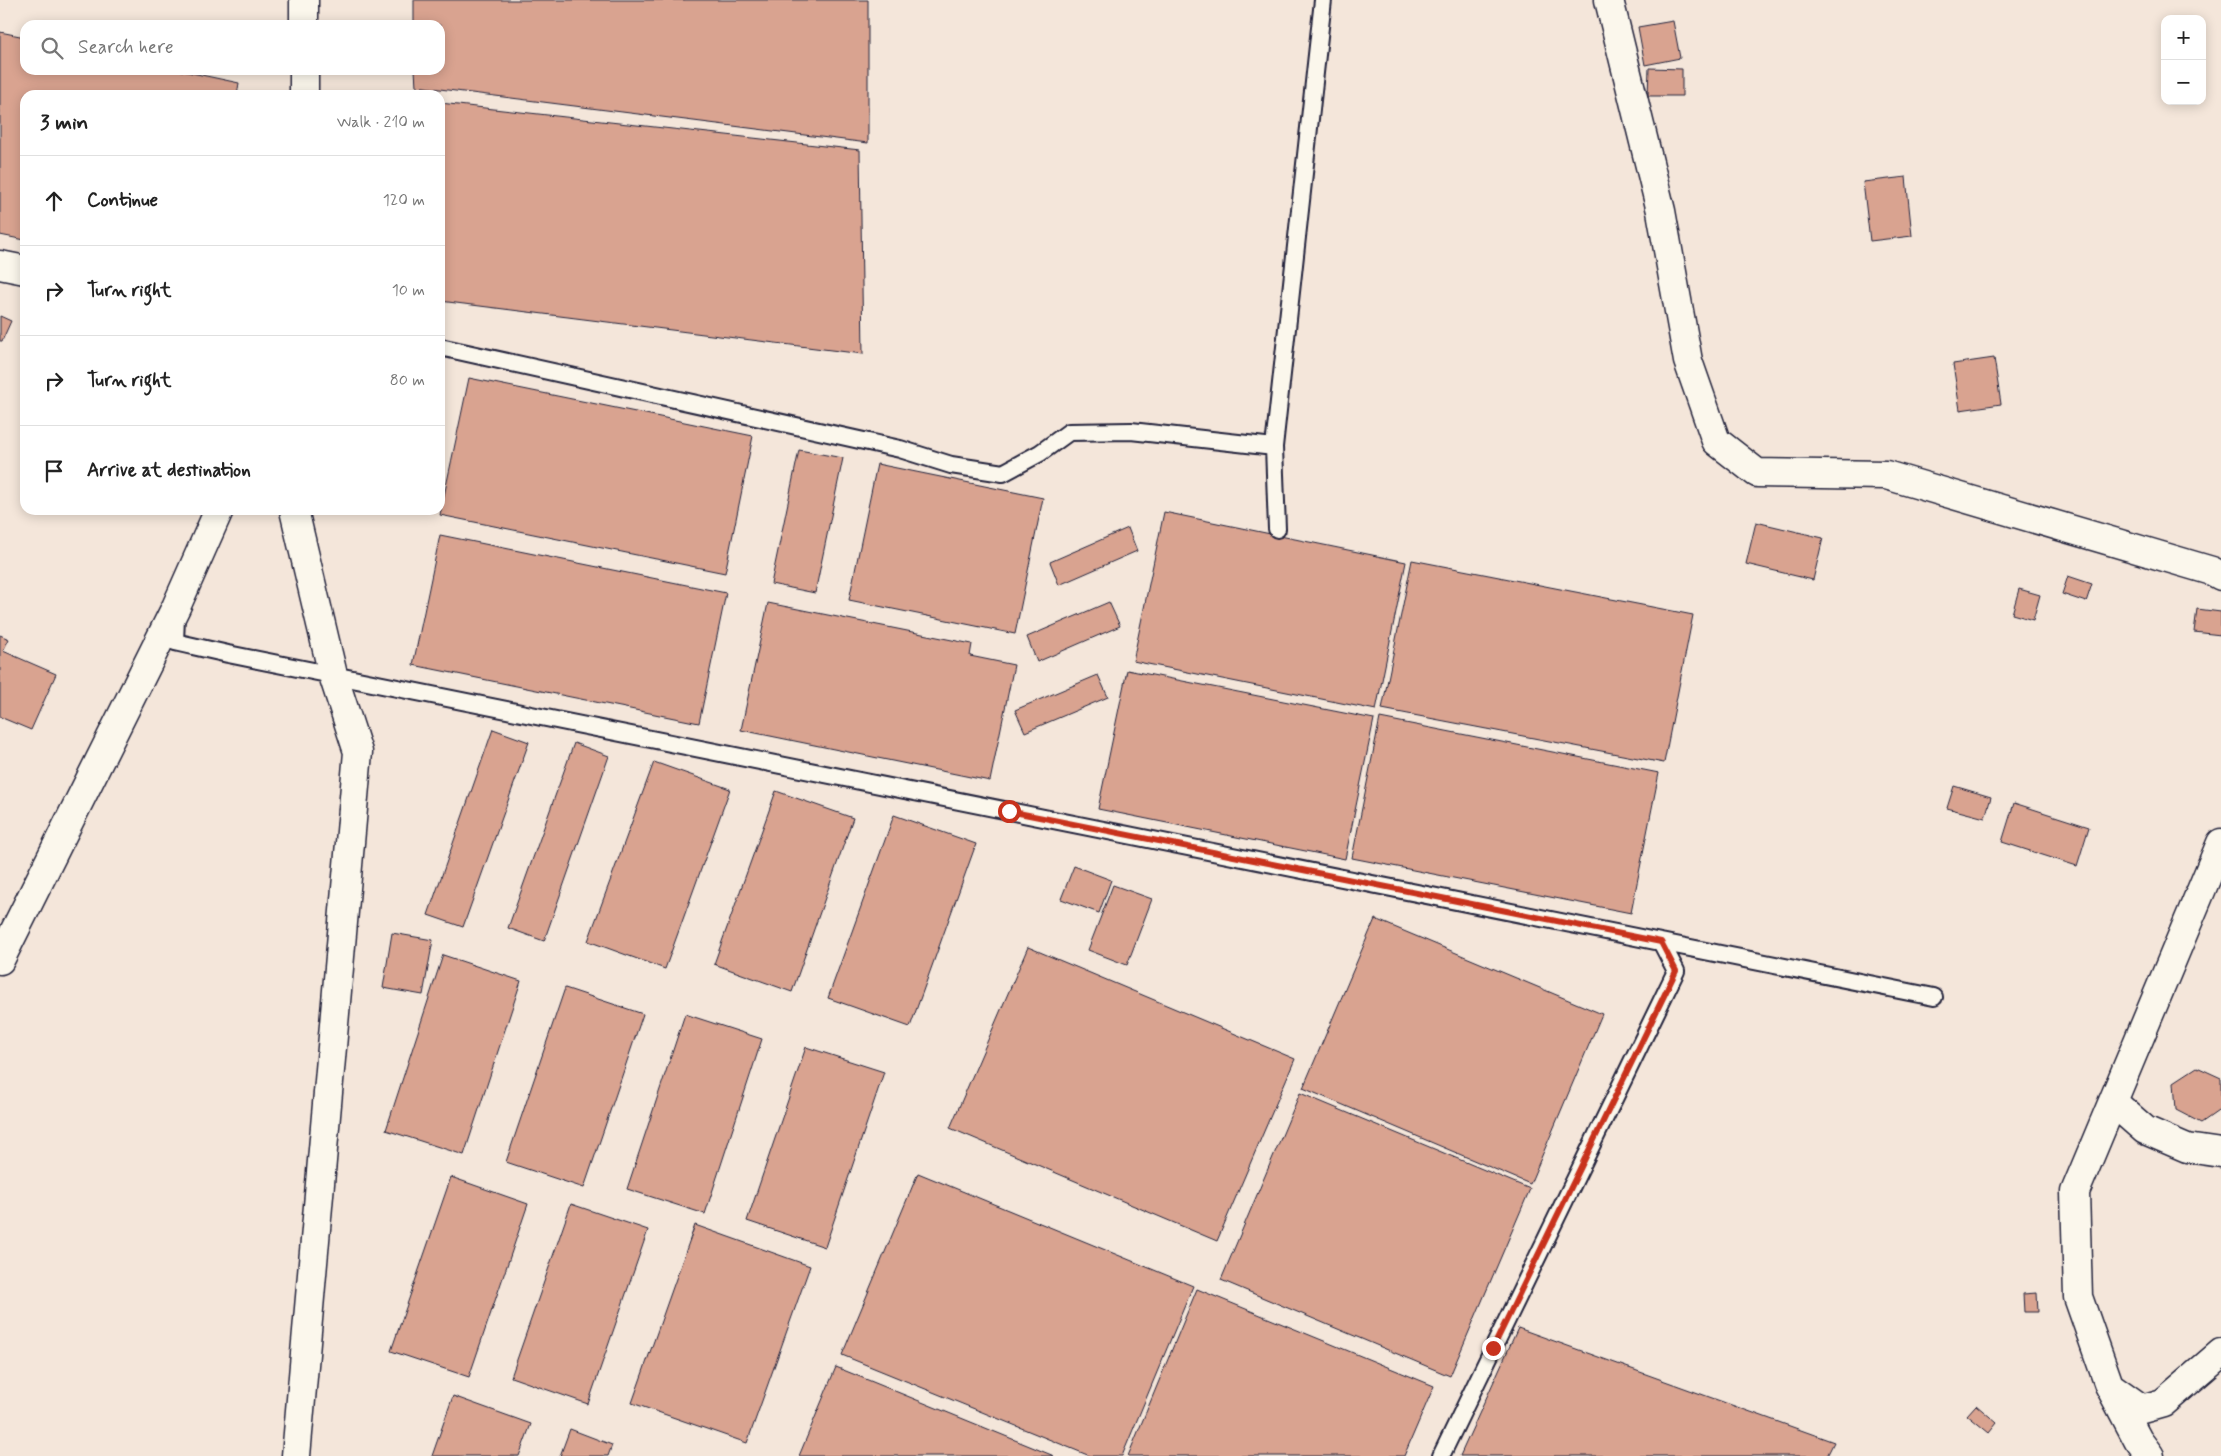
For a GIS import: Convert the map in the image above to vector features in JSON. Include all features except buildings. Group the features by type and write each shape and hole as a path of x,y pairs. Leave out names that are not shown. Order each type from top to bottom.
{"street":[{"path":"304,0 304,20"},
{"path":"1609,0 1661,211 1688,361 1716,441 1757,473 1886,475 2212,571 2221,576"},
{"path":"304,75 304,90"},
{"path":"0,265 20,269"},
{"path":"0,960 176,607 217,515"},
{"path":"295,515 333,675 358,752 296,1456"},
{"path":"2150,1456 2138,1440 2109,1385 2078,1296 2075,1192 2221,843"},
{"path":"2113,1102 2145,1130 2187,1148 2221,1153"},
{"path":"2109,1385 2142,1409 2163,1403 2221,1353"}],"lane":[{"path":"1277,529 1274,447 1323,0"},
{"path":"445,348 900,449 951,466 1003,473 1040,453 1069,432 1131,431 1274,447"},
{"path":"176,607 175,642 1934,997"},
{"path":"1441,1456 1676,971 1661,942"}],"route":[{"path":"1009,811 1661,942 1676,971 1493,1348"}]}
